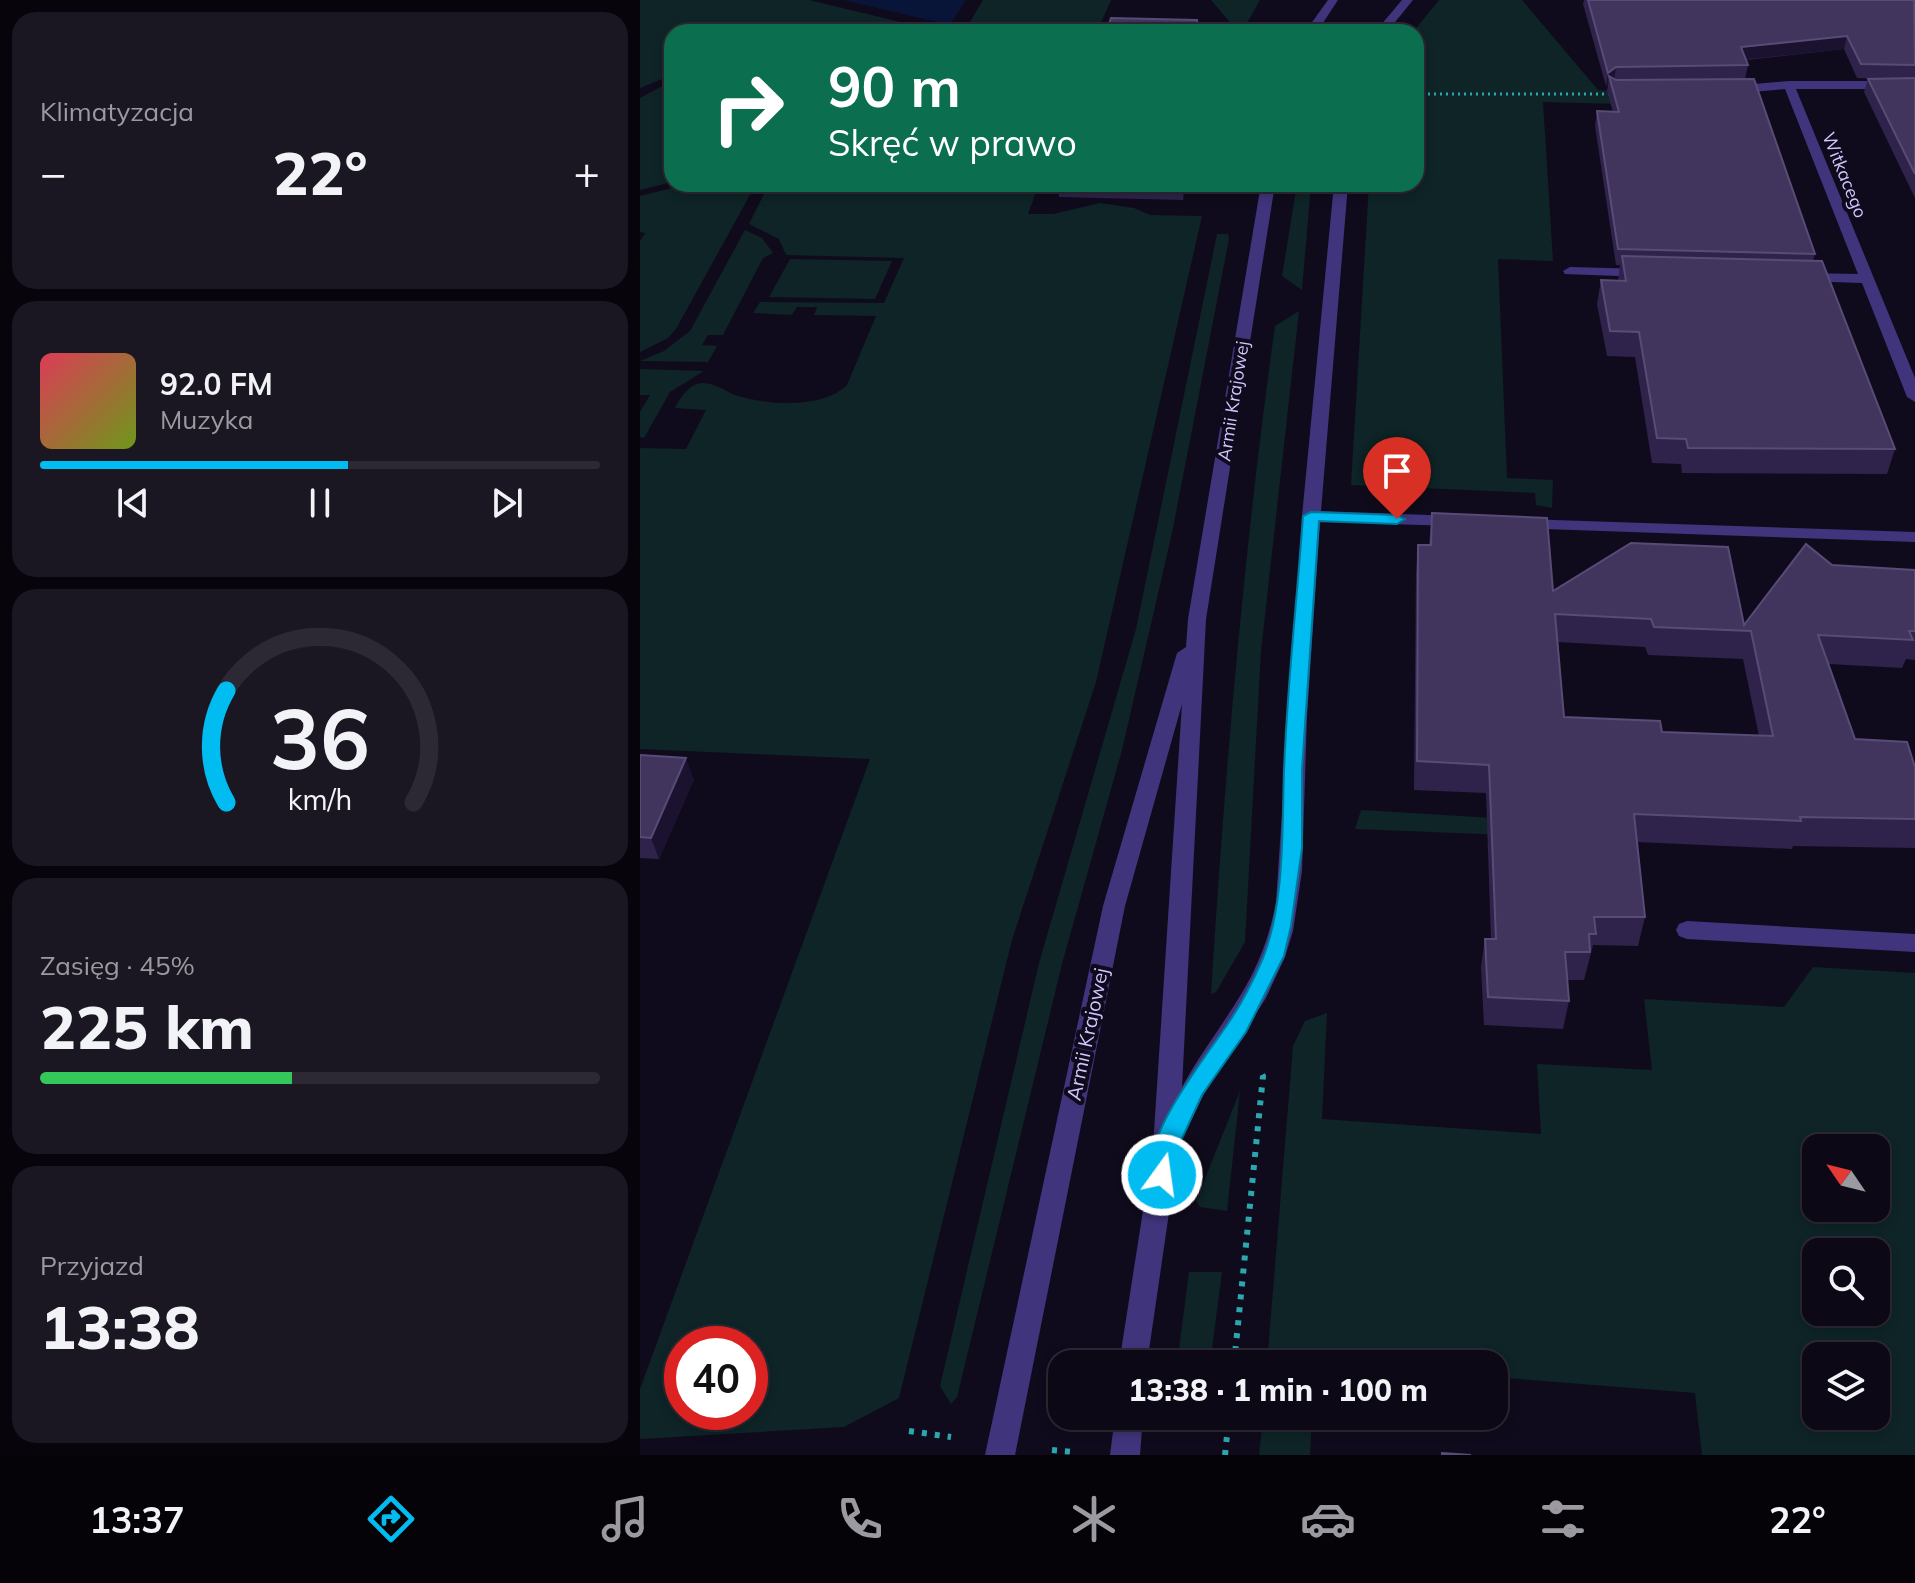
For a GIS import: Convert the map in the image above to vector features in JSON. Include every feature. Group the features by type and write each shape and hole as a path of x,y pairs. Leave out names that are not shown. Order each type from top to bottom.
{"street":[{"path":"1316,24 1333,0"},
{"path":"1388,24 1408,0"},
{"path":"1721,90 1789,85 1915,85"},
{"name":"Witkacego","path":"1789,85 1915,397"},
{"name":"Armii Krajowej","path":"1135,1350 1166,1147 1197,619 1267,192"},
{"path":"1166,1147 1194,1089 1238,1026 1274,956 1281,926 1293,848 1293,769 1311,516 1340,192"},
{"path":"1570,271 1664,274"},
{"path":"1789,277 1868,279"},
{"path":"1311,516 1474,522"},
{"path":"1505,523 1915,537"},
{"name":"Armii Krajowej","path":"1000,1455 1114,906 1197,619"},
{"path":"1687,930 1915,943"},
{"path":"1125,1455 1128,1430"}],"path":[{"path":"1424,94 1566,96 1615,93"},
{"path":"1235,1350 1263,1076"},
{"path":"1225,1455 1228,1430"}],"green space":[{"path":"640,0 809,0 909,24 664,24 664,78 640,88"},
{"path":"983,0 1111,0 1100,24 969,24"},
{"path":"1211,0 1260,0 1246,24 1231,24"},
{"path":"1439,0 1522,0 1598,90 1616,91 1619,104 1543,102 1553,261 1498,259 1507,478 1553,480 1552,508 1536,505 1535,493 1351,485 1369,192 1424,192 1424,24 1420,24"},
{"path":"664,85 664,184 640,190 640,98"},
{"path":"664,190 752,192 676,329 668,338 640,352 640,241 645,233 640,232 640,196"},
{"path":"765,192 1036,192 1028,214 1053,214 1100,203 1134,208 1150,215 1202,216 1096,682 1012,940 899,1398 844,1427 640,1439 640,1389 870,759 640,749 640,448 686,449 706,410 675,408 686,392 697,384 711,384 738,396 779,403 810,401 837,393 847,385 876,316 814,315 817,307 797,307 792,315 753,313 760,302 884,303 904,258 786,255 779,239 749,224"},
{"path":"1296,192 1310,192 1302,290 1282,276"},
{"path":"745,230 762,238 773,253 763,258 723,335 708,335 702,345 717,346 708,362 640,361 664,351 690,331"},
{"path":"1217,234 1228,234 1229,239 1172,533 1122,750 1062,964 957,1397 951,1404 940,1386 1039,963 1136,629"},
{"path":"790,259 892,261 875,299 769,297"},
{"path":"1299,311 1261,651 1245,942 1216,992 1211,994 1237,659 1264,409 1275,326"},
{"path":"640,369 704,371 670,392 644,438 640,437 640,412 650,395 640,395"},
{"path":"1361,810 1557,822 1559,837 1355,829"},
{"path":"1813,967 1915,973 1915,1455 1702,1455 1695,1393 1508,1378 1508,1350 1268,1350 1293,1046 1305,1021 1327,1013 1322,1119 1541,1134 1537,1064 1652,1070 1644,999 1784,1007"},
{"path":"1240,1091 1227,1211 1200,1207 1196,1201"},
{"path":"1189,1272 1222,1272 1212,1350 1179,1350"},
{"path":"1262,1430 1311,1430 1310,1455 1259,1455"}],"water":[{"path":"843,0 966,0 951,24"}],"building":[{"path":"1588,0 1914,0 1915,65 1861,64 1847,36 1741,47 1748,65 1616,67 1608,73"},
{"path":"1111,18 1197,20 1197,24 1109,24"},
{"path":"1609,76 1616,80 1754,79 1815,254 1618,249 1597,111 1619,112"},
{"path":"1915,78 1915,174 1868,79"},
{"path":"1622,256 1822,261 1895,449 1688,448 1686,439 1657,438 1639,332 1610,331 1601,280 1626,281"},
{"path":"1432,513 1547,518 1553,591 1631,543 1728,547 1744,625 1806,544 1832,565 1915,570 1915,631 1909,631 1913,640 1818,635 1855,739 1907,742 1915,767 1915,819 1800,817 1801,821 1634,814 1645,917 1594,917 1596,934 1589,934 1590,952 1565,952 1569,1001 1488,997 1485,939 1496,939 1489,765 1417,761 1418,545 1431,545","holes":["1555,614 1651,619 1654,627 1751,631 1773,736 1662,732 1660,721 1564,717"]},
{"path":"640,755 686,758 651,838 640,837"}],"route":[{"path":"1162,1175 1166,1147 1194,1089 1238,1026 1274,956 1281,926 1293,848 1293,769 1311,516 1397,519"}]}
